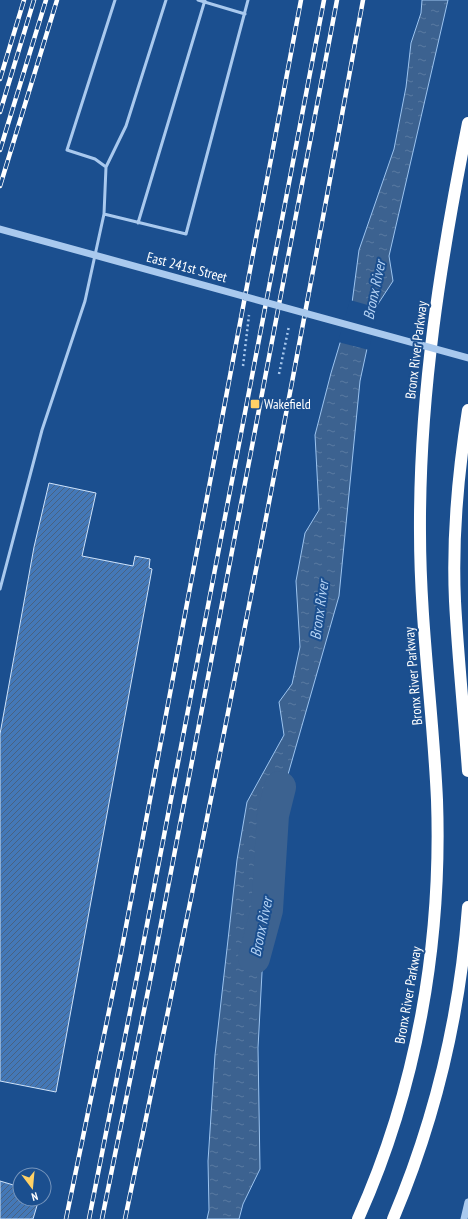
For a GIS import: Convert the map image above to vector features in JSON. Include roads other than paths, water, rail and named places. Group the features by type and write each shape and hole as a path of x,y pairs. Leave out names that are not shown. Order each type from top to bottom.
{"highway":[{"name":"Bronx River Parkway","path":"358,1219 389,1138 410,1067 422,1013 434,928 438,864 437,798 422,595 420,472 424,409 435,312 468,123"},
{"path":"468,410 461,459 456,530 455,600 468,771"},
{"path":"461,459 468,436"},
{"path":"393,1219 418,1156 440,1079 456,1008 468,907"}],"street":[{"name":"East 241st Street","path":"0,229 468,358"},
{"path":"464,1219 468,1202"}],"lane":[{"path":"106,167 96,159 67,150 115,0"},
{"path":"0,589 42,430 85,301 104,214 106,167 126,126 166,0"},
{"path":"198,0 245,14"},
{"path":"104,214 186,234 248,0"},
{"path":"138,222 205,1"}],"water":[{"path":"422,0 448,0 389,256 393,281 376,307 360,381 339,596 269,841 258,1048 260,1169 243,1204 239,1219 207,1219 209,1210 208,1161 215,1055 237,860 247,802 284,735 279,702 292,684 300,647 296,581 305,533 319,510 315,435 331,373 352,303 359,250 394,149 406,87 411,43 421,13"}],"waterway":[{"name":"Bronx River","path":"254,958 267,910 273,815 280,787"}],"railway":[{"path":"0,79 24,0"},
{"path":"0,112 34,0"},
{"path":"0,150 46,0"},
{"path":"0,186 57,0"},
{"path":"66,1219 121,953 301,0"},
{"path":"89,1219 140,961 324,0"},
{"path":"102,1219 153,966 337,0"},
{"path":"125,1219 188,915 248,610 307,305 363,0"}],"place":[{"name":"Wakefield","path":"255,404"}]}
